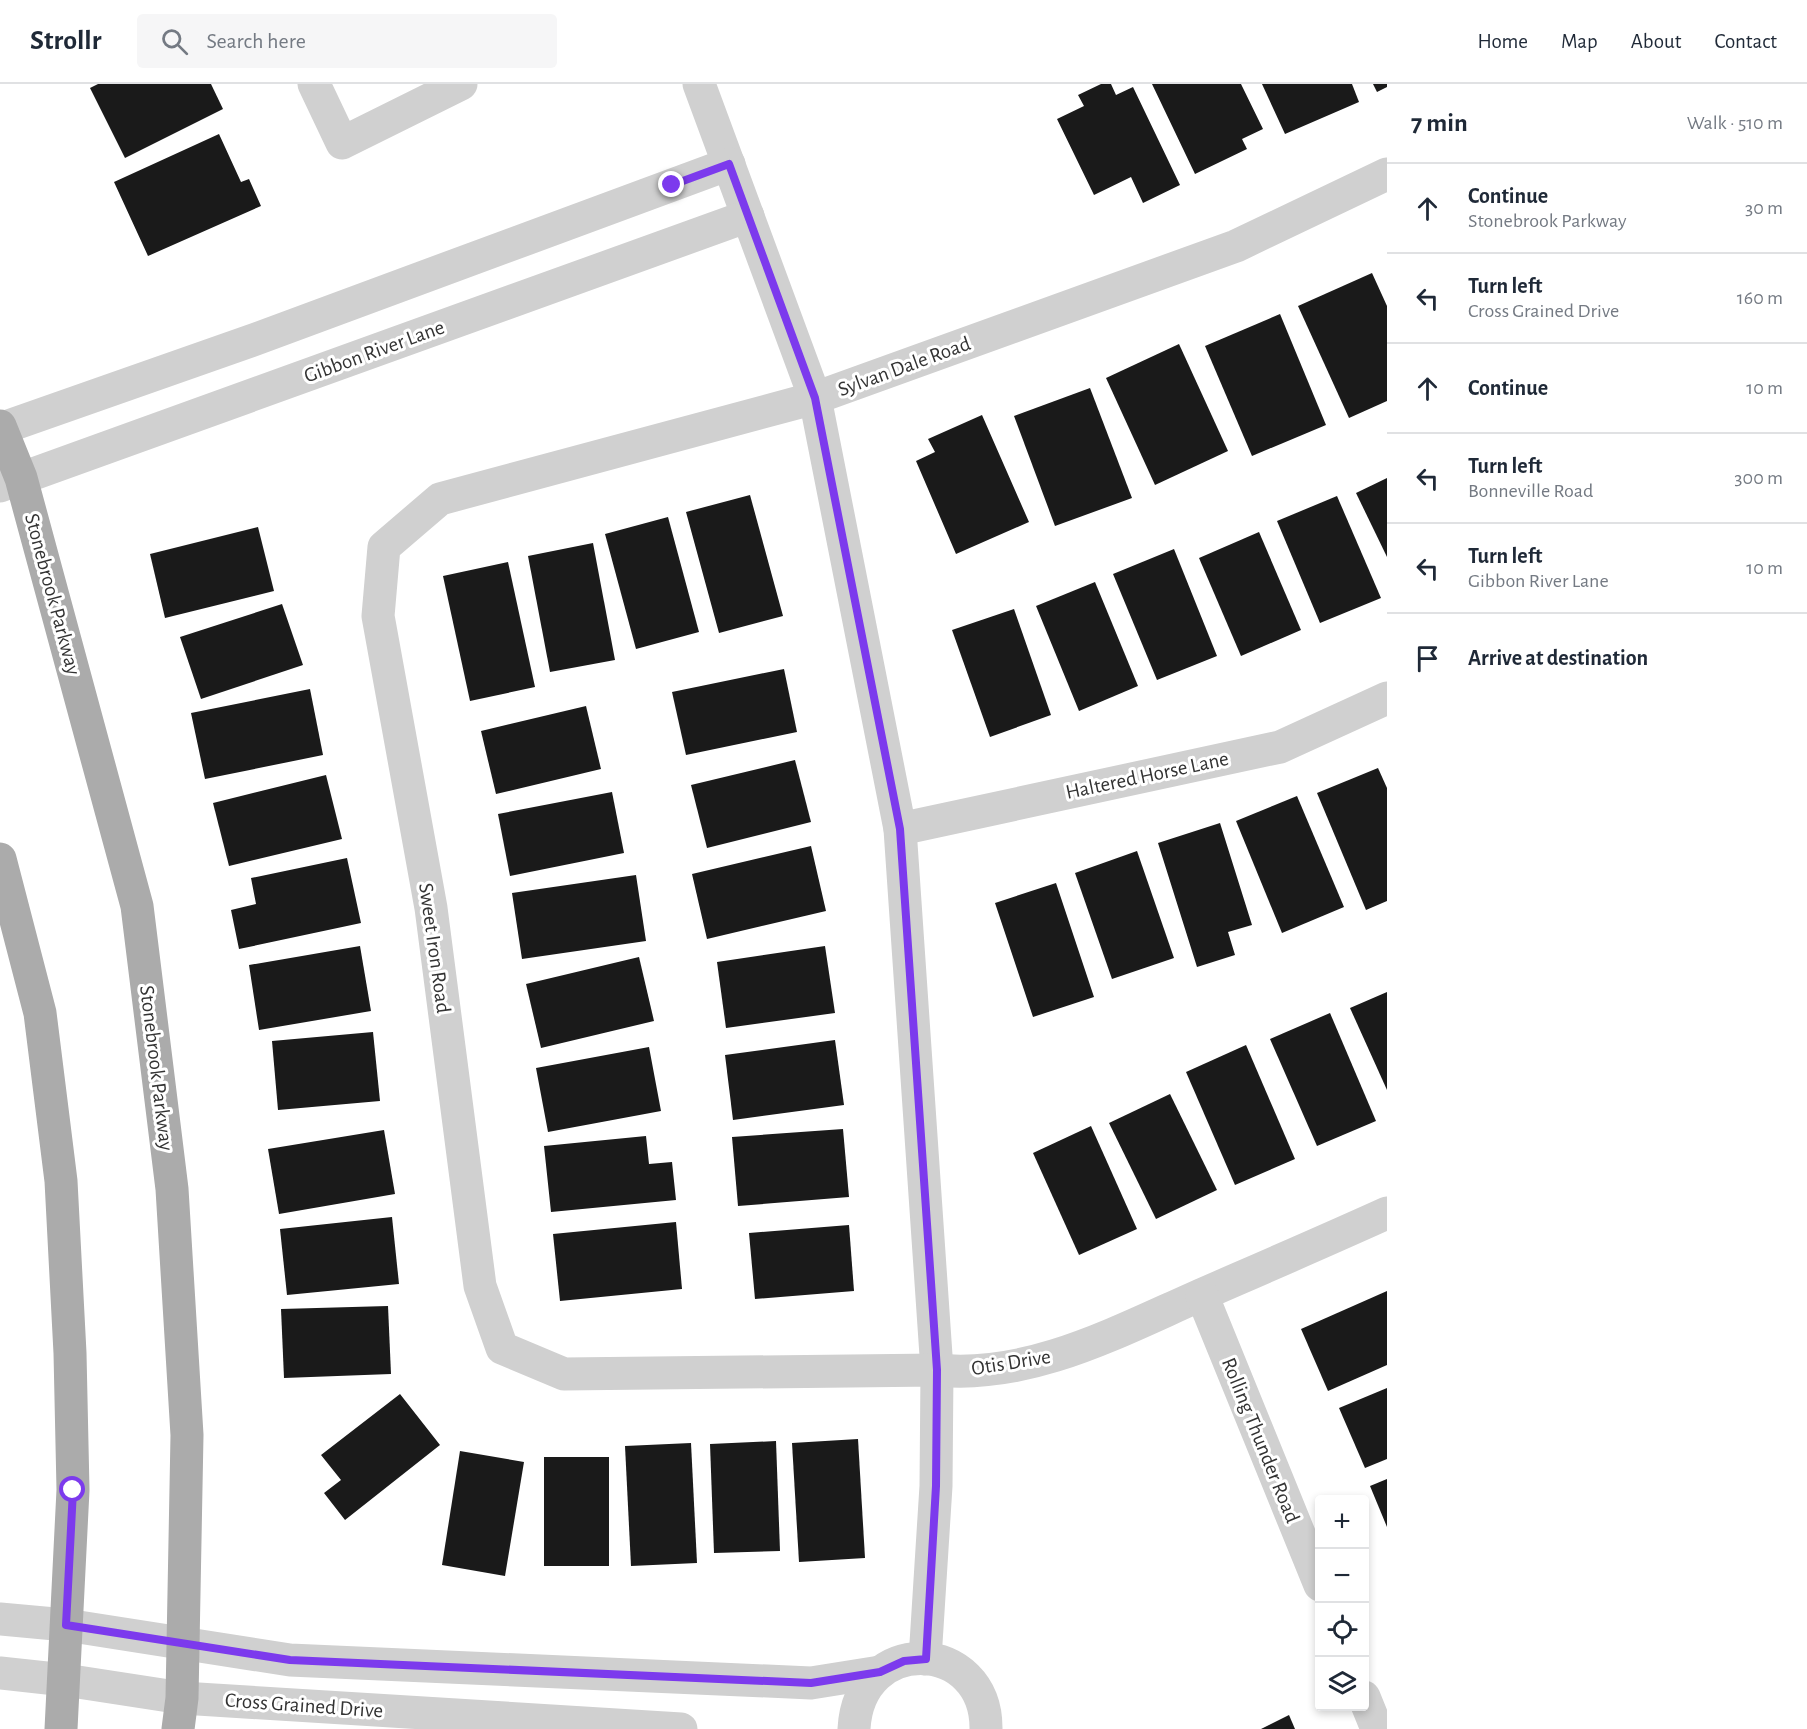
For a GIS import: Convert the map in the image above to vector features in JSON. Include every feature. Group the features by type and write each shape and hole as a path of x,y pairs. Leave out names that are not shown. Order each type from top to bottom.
{"main road":[{"name":"Stonebrook Parkway","path":"0,428 11,482 137,906 173,1201 187,1435 180,1713"},
{"path":"0,859 40,1013 61,1181 70,1353 73,1490 61,1729"}],"street":[{"path":"314,84 342,143 461,84"},
{"path":"699,84 815,398 900,829 937,1370 936,1486 926,1659 952,1666 969,1680 981,1700 986,1717 986,1729"},
{"path":"0,428 256,339 729,164"},
{"name":"Sylvan Dale Road","path":"384,547 440,499 815,398 1236,246 1387,174"},
{"name":"Gibbon River Lane","path":"11,482 748,216"},
{"name":"Sweet Iron Road","path":"384,547 378,616 431,908 480,1286 502,1348"},
{"name":"Haltered Horse Lane","path":"900,829 1280,747 1387,698"},
{"name":"Otis Drive","path":"502,1348 564,1374 982,1370 1046,1358 1077,1349 1387,1213"},
{"name":"Rolling Thunder Road","path":"1202,1295 1315,1573"},
{"name":"Cross Grained Drive","path":"0,1619 66,1625 290,1660 799,1683 880,1672 904,1661 926,1659"},
{"path":"854,1729 855,1712 861,1696 880,1672"},
{"name":"Cross Grained Drive","path":"0,1673 65,1680 180,1713 681,1729"},
{"path":"1369,1708 1377,1729"}],"building":[{"path":"98,84 211,84 223,109 125,158 90,88"},
{"path":"1101,84 1111,84 1116,95 1133,87 1180,185 1143,203 1131,177 1094,195 1057,119 1084,106 1078,95"},
{"path":"1152,84 1241,84 1263,129 1242,139 1247,149 1195,174"},
{"path":"1262,84 1352,84 1359,102 1285,134"},
{"path":"1373,84 1387,84 1387,87 1377,92"},
{"path":"219,134 241,182 249,179 261,206 148,256 114,182"},
{"path":"1372,273 1387,306 1387,401 1349,418 1298,306"},
{"path":"1280,314 1326,425 1252,456 1205,346"},
{"path":"1179,344 1228,451 1155,485 1106,378"},
{"path":"1090,388 1132,498 1055,526 1014,416"},
{"path":"982,415 1029,522 956,554 916,461 935,452 928,439"},
{"path":"1387,478 1387,557 1356,493"},
{"path":"750,495 783,616 719,633 686,512"},
{"path":"1337,496 1381,598 1320,623 1277,521"},
{"path":"668,517 699,632 636,649 605,534"},
{"path":"258,527 274,591 165,618 150,554"},
{"path":"1259,532 1301,630 1241,656 1199,558"},
{"path":"593,543 615,660 550,672 528,556"},
{"path":"1174,549 1217,656 1157,680 1113,574"},
{"path":"508,562 535,687 470,701 443,576"},
{"path":"1095,582 1138,686 1079,711 1036,606"},
{"path":"282,604 303,665 201,699 180,637"},
{"path":"1014,609 1051,715 990,737 952,630"},
{"path":"784,669 797,732 686,755 672,692"},
{"path":"310,689 323,755 205,779 191,713"},
{"path":"586,706 601,769 496,794 481,731"},
{"path":"795,760 811,822 707,848 691,785"},
{"path":"1378,768 1387,788 1387,901 1366,910 1317,793"},
{"path":"326,775 342,839 229,866 213,803"},
{"path":"612,792 624,853 510,876 498,814"},
{"path":"1297,796 1344,907 1282,933 1236,821"},
{"path":"1220,823 1252,925 1228,932 1235,955 1197,967 1158,843"},
{"path":"811,846 826,911 707,939 692,874"},
{"path":"1137,851 1174,958 1112,979 1075,873"},
{"path":"347,858 361,923 239,949 231,910 256,904 251,878"},
{"path":"636,875 646,941 522,959 512,893"},
{"path":"1056,883 1094,997 1033,1017 995,903"},
{"path":"360,946 371,1011 259,1030 249,965"},
{"path":"825,946 835,1013 726,1028 717,962"},
{"path":"639,957 654,1021 541,1048 526,984"},
{"path":"1387,992 1387,1090 1350,1008"},
{"path":"1330,1013 1376,1121 1317,1146 1270,1039"},
{"path":"373,1032 380,1101 278,1110 272,1041"},
{"path":"835,1040 844,1105 733,1120 725,1055"},
{"path":"1246,1045 1295,1159 1235,1185 1186,1072"},
{"path":"649,1047 661,1111 548,1132 536,1068"},
{"path":"1170,1094 1217,1190 1156,1219 1109,1123"},
{"path":"1091,1126 1137,1229 1079,1255 1033,1153"},
{"path":"843,1129 849,1197 738,1206 732,1137"},
{"path":"384,1130 395,1194 279,1214 268,1149"},
{"path":"646,1136 649,1164 672,1162 676,1200 551,1212 544,1146"},
{"path":"392,1217 399,1284 287,1295 280,1229"},
{"path":"676,1222 682,1289 560,1301 553,1234"},
{"path":"849,1225 854,1291 755,1299 749,1233"},
{"path":"1387,1291 1387,1365 1328,1391 1301,1329"},
{"path":"388,1306 391,1374 284,1378 281,1309"},
{"path":"1387,1388 1387,1459 1365,1468 1339,1408"},
{"path":"400,1394 440,1445 345,1520 324,1493 341,1480 321,1455"},
{"path":"858,1439 865,1558 799,1562 792,1443"},
{"path":"776,1441 780,1551 714,1553 710,1444"},
{"path":"691,1443 697,1563 631,1566 625,1446"},
{"path":"460,1451 524,1462 505,1576 442,1565"},
{"path":"544,1457 609,1457 609,1566 544,1566"},
{"path":"1387,1479 1387,1527 1370,1486"},
{"path":"1289,1715 1295,1729 1261,1729"}],"route":[{"path":"73,1490 66,1625 290,1660 811,1683 880,1672 896,1663 926,1659 936,1486 937,1370 900,829 815,398 729,164 672,185"}]}
